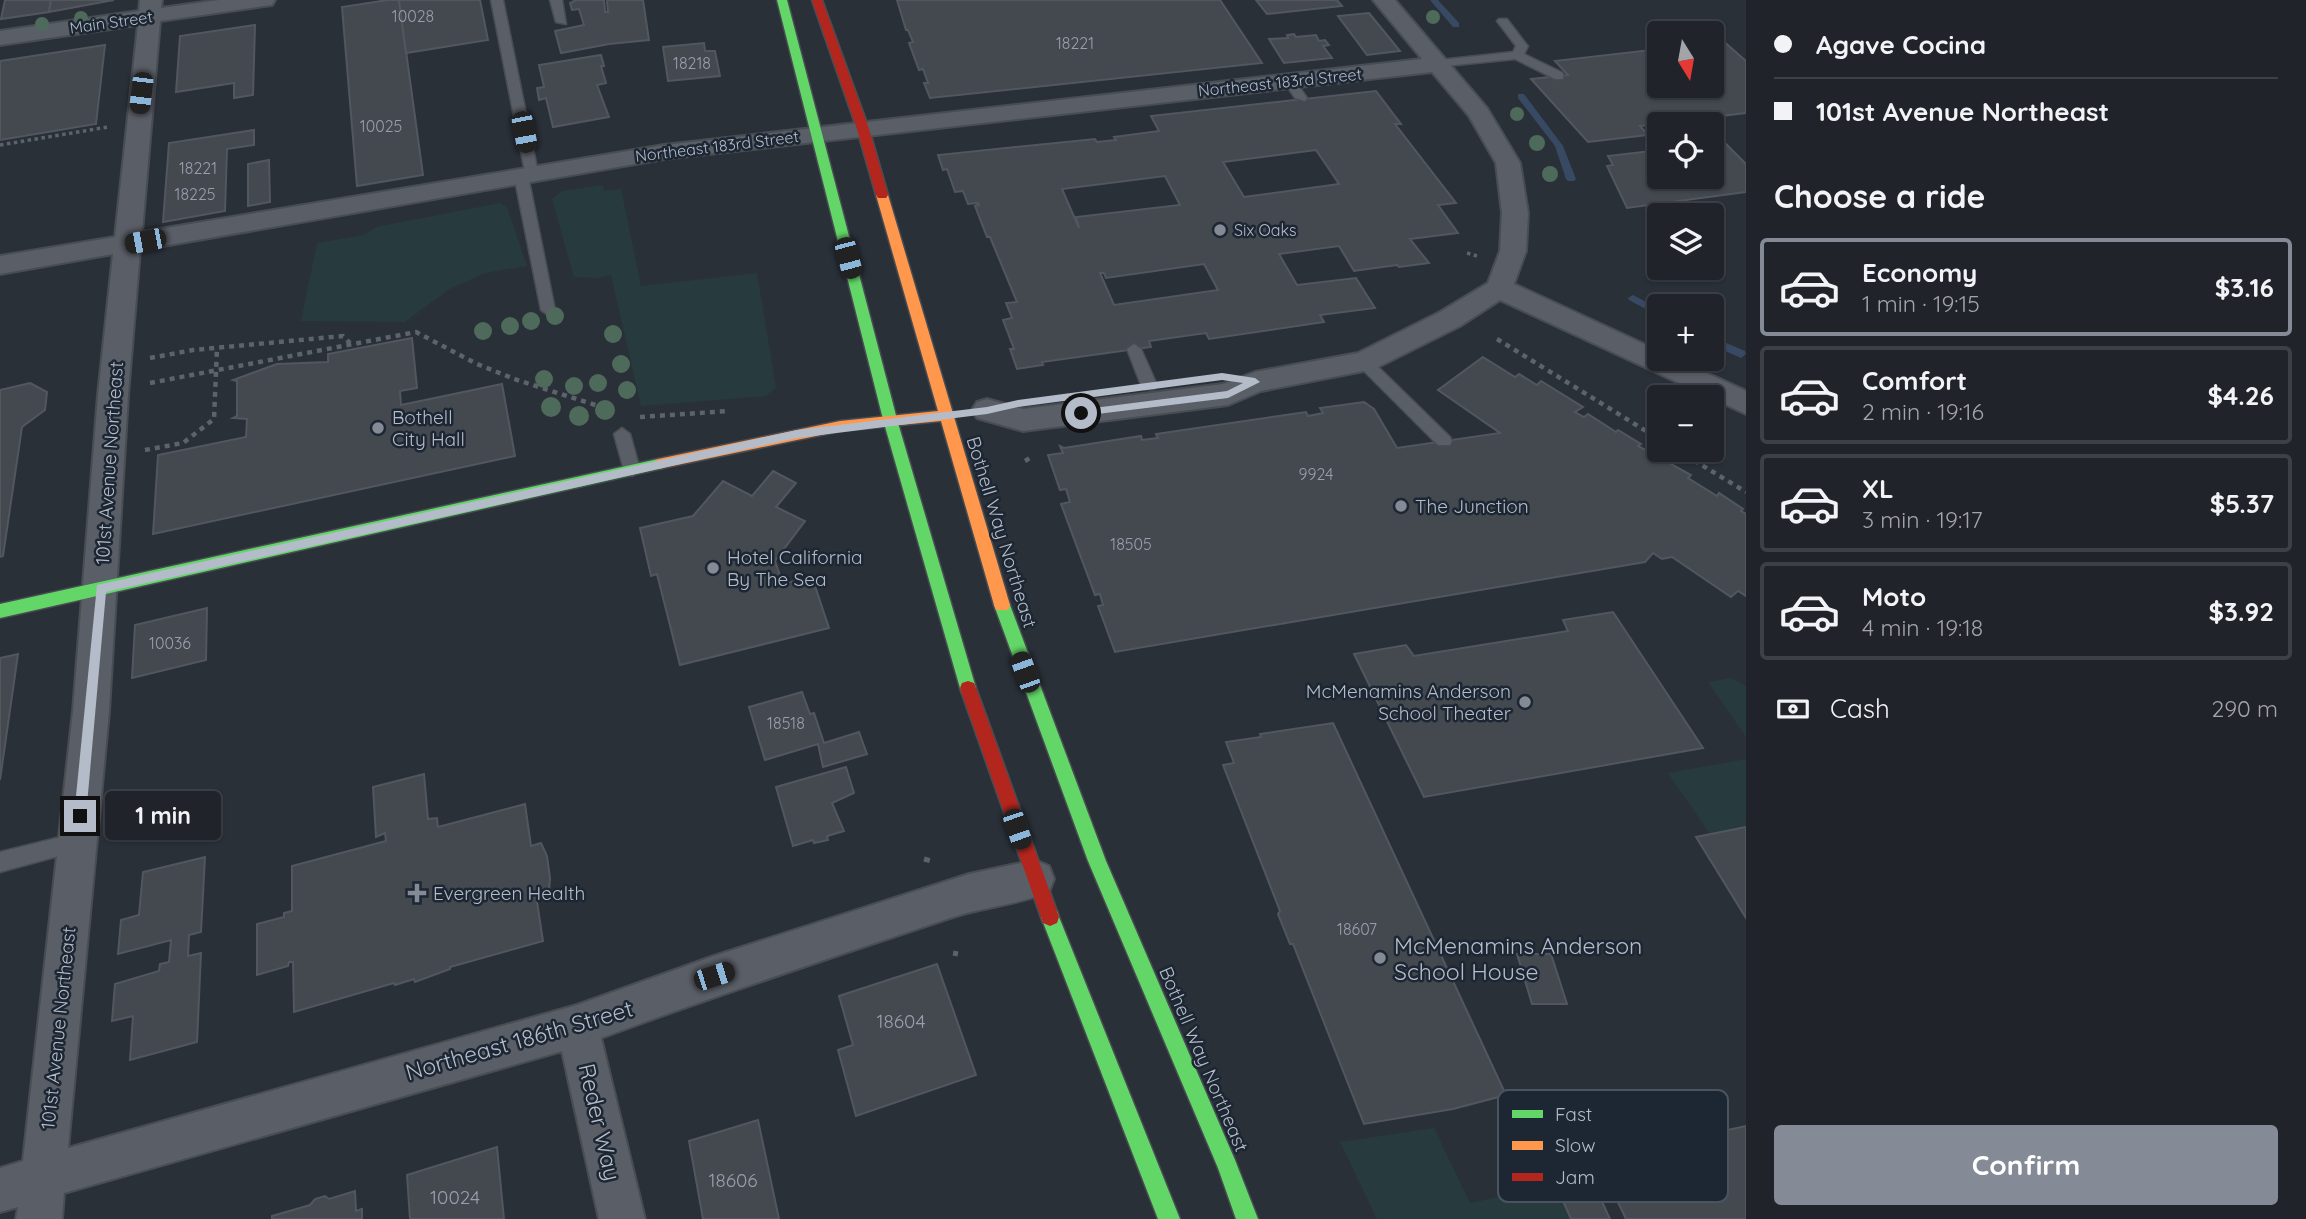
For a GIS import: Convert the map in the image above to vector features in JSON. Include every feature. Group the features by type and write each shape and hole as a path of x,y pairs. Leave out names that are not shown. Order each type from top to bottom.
{"main road":[{"path":"782,0 891,423 956,653 1035,879 1170,1219"},
{"name":"Bothell Way Northeast","path":"817,0 863,129 1020,659 1097,861 1228,1167 1247,1219"},
{"path":"0,611 792,435 840,426 891,423 946,415"}],"street":[{"name":"Main Street","path":"0,38 150,9 264,0"},
{"path":"987,410 1023,420 1228,394 1255,382 1364,362 1450,319 1499,288 1513,251 1515,213 1508,163 1479,113 1384,0"},
{"name":"101st Avenue Northeast","path":"41,1199 101,589 113,396 150,9"},
{"name":"Northeast 183rd Street","path":"0,265 664,152 863,129 1295,90 1440,64"},
{"path":"1499,288 1746,403"},
{"path":"946,415 1222,376 1255,382"},
{"name":"Northeast 186th Street","path":"0,1190 41,1199 234,1121 577,1026 714,976 969,893 1035,879"},
{"name":"Reder Way","path":"577,1026 622,1219"}],"lane":[{"path":"497,0 548,310"},
{"path":"556,0 562,22"},
{"path":"1503,21 1522,46 1517,55"},
{"path":"1440,64 1517,55 1559,76"},
{"path":"1134,349 1149,385"},
{"path":"1364,362 1444,441"},
{"path":"621,434 632,470"},
{"path":"0,862 77,842"}],"path":[{"path":"0,145 109,127"},
{"path":"1467,253 1478,256"},
{"path":"146,384 416,332 509,377 622,414"},
{"path":"148,359 217,348 342,336 350,344"},
{"path":"1497,339 1647,432"},
{"path":"141,451 183,443 215,419 217,348"},
{"path":"635,418 699,412"},
{"path":"1697,462 1746,492"},
{"path":"924,859 936,862"}],"green space":[{"path":"603,185 604,191 621,189 641,286 757,273 776,388 766,396 641,406 611,275 598,278 574,277 552,199 562,191"},
{"path":"500,203 507,207 527,266 485,273 448,290 405,322 301,321 317,243 364,235 376,227"},
{"path":"1731,678 1746,686 1746,737 1708,682"},
{"path":"1746,759 1746,827 1710,834 1668,773"},
{"path":"1434,1128 1470,1203 1498,1197 1498,1202 1564,1202 1571,1219 1377,1219 1340,1142"}],"building":[{"path":"5,0 51,0 49,12 1,19"},
{"path":"51,0 114,0 49,12"},
{"path":"399,0 423,175 357,186 342,7"},
{"path":"399,0 480,0 488,40 406,53"},
{"path":"576,0 604,0 605,12 608,12 607,0 643,0 649,40 561,53 555,31 584,25 579,9 572,10 570,3"},
{"path":"897,0 1220,0 1262,63 930,98 924,83 928,83 923,69 919,70 909,43 913,42 906,30"},
{"path":"1256,0 1337,0 1342,6 1267,14"},
{"path":"1369,13 1400,51 1367,55 1338,16"},
{"path":"255,25 253,95 234,98 234,83 176,92 180,36"},
{"path":"1294,34 1296,37 1316,35 1319,41 1325,40 1329,45 1323,46 1332,58 1284,63 1269,39 1288,38 1287,35"},
{"path":"1724,42 1746,61 1746,113 1724,116 1724,112 1647,112 1647,125 1640,126 1647,135 1588,142 1531,79 1568,75 1555,61 1647,50 1647,98 1724,98"},
{"path":"704,43 705,51 715,51 720,76 668,81 663,47"},
{"path":"105,45 96,124 0,140 0,61"},
{"path":"601,55 606,83 597,85 609,117 553,127 546,98 539,100 537,88 544,87 539,65"},
{"name":"Six Oaks","path":"1376,91 1401,124 1395,124 1456,203 1438,205 1458,233 1410,239 1429,263 1399,267 1397,265 1354,271 1339,246 1279,254 1297,285 1356,278 1375,308 1320,315 1324,322 1209,339 1206,333 1149,341 1151,347 1042,362 1043,365 1017,369 1010,349 1014,349 1003,320 1012,318 1006,303 1017,302 990,237 987,237 975,206 979,205 978,203 968,204 963,191 955,192 947,169 943,170 938,155 1095,139 1097,142 1116,140 1114,137 1159,131 1151,116","holes":["1316,150 1339,184 1244,197 1223,162","1165,176 1180,205 1076,217 1079,228 1062,189","1204,264 1218,290 1114,305 1100,273 1104,273 1106,278"]},
{"path":"254,130 254,145 227,149 225,211 163,222 169,143"},
{"path":"1724,142 1746,164 1746,192 1647,203 1647,205 1627,208 1607,166 1613,165 1608,156 1647,151 1647,189 1724,189"},
{"path":"269,160 270,202 248,206 248,164"},
{"name":"Bothell City Hall","path":"412,338 417,388 400,391 401,405 502,384 515,456 153,534 158,455 246,437 247,419 233,418 237,416 237,381 233,380 277,364 328,362 328,354"},
{"name":"The Junction","path":"1483,357 1515,377 1519,374 1537,385 1541,381 1583,407 1575,412 1584,417 1588,414 1641,444 1638,446 1647,451 1647,462 1667,462 1691,475 1688,478 1717,496 1719,493 1743,509 1741,511 1746,514 1746,596 1738,591 1731,597 1672,557 1662,559 1653,553 1645,562 1115,652 1098,606 1103,605 1100,594 1095,595 1061,504 1070,502 1066,489 1060,490 1048,455 1063,453 1060,446 1064,448 1141,436 1142,440 1158,438 1156,434 1306,412 1308,416 1323,413 1320,408 1364,402 1374,409 1397,448 1500,433 1438,390"},
{"path":"30,383 47,392 45,410 22,427 3,556 0,557 0,390"},
{"name":"Hotel California By The Sea","path":"773,471 796,483 776,507 805,521 775,561 783,584 812,577 829,628 680,665 657,574 651,576 640,528 693,516 723,481 752,496"},
{"path":"207,608 206,660 132,678 135,625"},
{"name":"McMenamins Anderson School Theater","path":"1613,612 1703,748 1424,797 1354,654 1406,645 1414,656 1568,631 1563,620"},
{"path":"18,654 0,780 0,658"},
{"path":"802,692 810,714 814,713 824,743 859,732 867,754 823,767 818,744 765,760 749,707"},
{"path":"1333,723 1504,1090 1498,1090 1498,1097 1453,1109 1364,1124 1293,944 1290,944 1278,914 1280,911 1223,765 1234,763 1226,742 1261,737 1260,734"},
{"path":"846,767 854,793 832,803 844,831 827,836 828,840 814,843 813,840 793,846 776,787"},
{"name":"Evergreen Health","path":"424,774 428,819 437,818 438,827 525,804 531,846 541,843 547,856 550,878 549,892 536,895 543,941 450,967 415,982 414,979 395,985 394,983 294,1012 293,962 257,975 257,924 284,917 284,913 292,911 292,866 386,841 385,833 376,837 373,787"},
{"path":"1746,827 1746,918 1696,837"},
{"path":"205,857 201,932 189,935 188,956 201,953 197,1042 130,1060 133,1016 112,1021 115,984 159,971 160,964 169,962 171,940 118,954 121,920 139,915 143,872"},
{"path":"1517,954 1551,954 1567,1004 1532,1004"},
{"path":"937,964 976,1075 856,1116 838,1050 853,1045 839,996"},
{"path":"758,1120 779,1219 703,1219 689,1141"},
{"path":"1746,1126 1746,1219 1626,1219 1618,1202 1728,1202 1728,1130"},
{"path":"497,1147 504,1219 410,1219 407,1175"},
{"path":"355,1191 356,1211 362,1209 362,1219 272,1219 272,1216 310,1205 315,1199 325,1196 329,1199"},
{"path":"1564,1202 1602,1202 1610,1219 1571,1219"}],"waterway":[{"path":"1434,0 1456,25"},
{"path":"1521,96 1559,146 1571,179"},
{"path":"1633,298 1647,306"},
{"path":"1724,346 1741,354"}],"traffic: fast":[{"path":"782,0 891,423 968,688"},
{"path":"0,611 658,464"},
{"path":"1002,605 1097,861 1228,1167 1247,1219"},
{"path":"1050,917 1169,1219"}],"traffic: slow":[{"path":"882,195 1002,605"},
{"path":"658,464 840,426 946,415"}],"traffic: jam":[{"path":"817,0 863,129 882,195"},
{"path":"968,688 1050,917"}],"place":[{"name":"Six Oaks","path":"1220,230"},
{"name":"Bothell City Hall","path":"378,428"},
{"name":"The Junction","path":"1401,506"},
{"name":"Hotel California By The Sea","path":"713,568"},
{"name":"McMenamins Anderson School Theater","path":"1525,702"},
{"name":"Evergreen Health","path":"417,893"},
{"name":"McMenamins Anderson School House","path":"1380,958"}],"route":[{"path":"80,816 101,589 782,436 1222,376 1255,382 1228,394 1081,413"}]}
